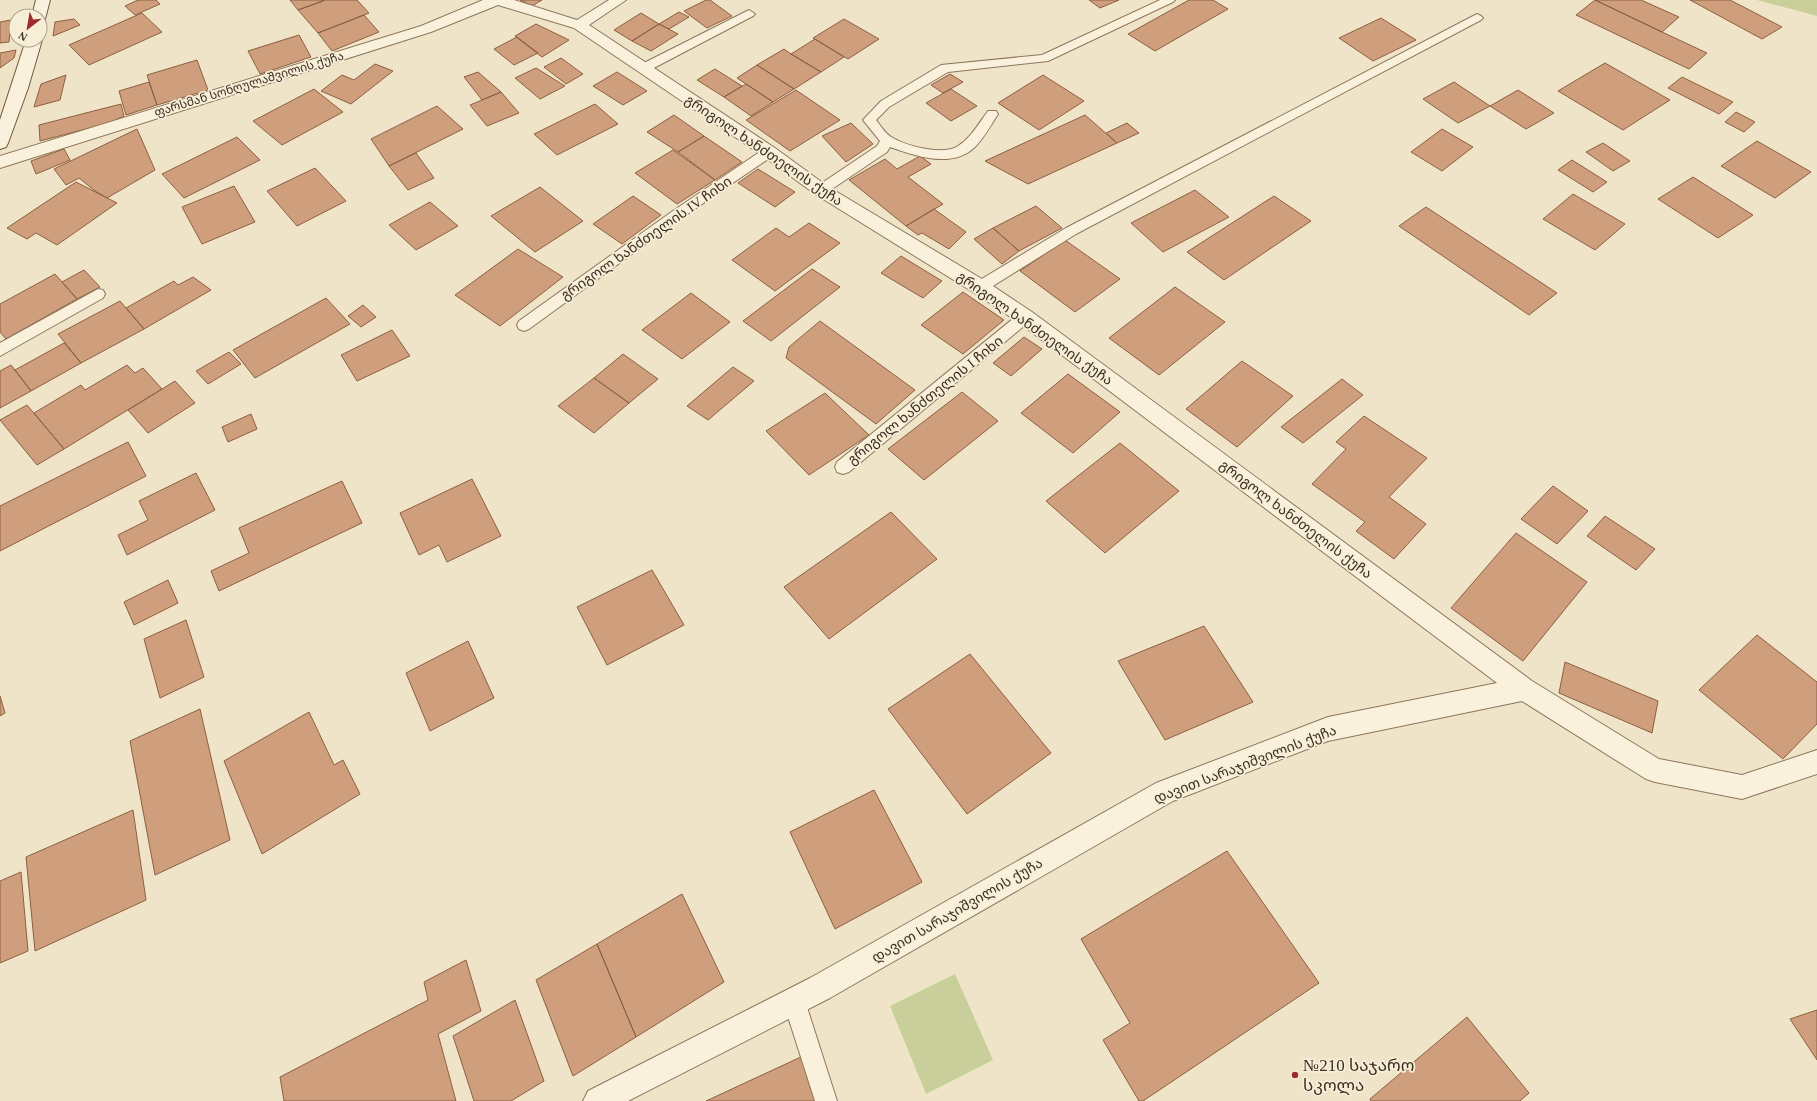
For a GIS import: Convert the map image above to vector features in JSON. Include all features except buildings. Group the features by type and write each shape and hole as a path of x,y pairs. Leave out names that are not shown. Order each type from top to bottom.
{"street":[{"name":"გრიგოლ ხანძთელის ქუჩა","path":"497,0 578,24 769,152 821,190 980,287 1024,317 1524,689"},
{"name":"ფარსმან სონღულაშვილის ქუჩა","path":"0,162 426,29 497,0"},
{"path":"578,24 619,0"},
{"path":"0,143 20,88 32,48"},
{"path":"1524,689 1655,770 1742,787 1817,762"},
{"name":"დავით სარაჯიშვილის ქუჩა","path":"598,1101 820,988 1165,792 1328,729 1524,689"}],"lane":[{"path":"992,114 969,145 949,156 922,153 887,141 869,120 885,104 945,68 1044,58 1169,0"},
{"path":"644,68 749,14"},
{"path":"980,287 1071,231 1477,18"},
{"path":"821,190 882,149 887,141"},
{"name":"გრიგოლ ხანძთელის IV ჩიხი","path":"524,325 674,216 769,152"},
{"path":"0,350 98,294"},
{"name":"გრიგოლ ხანძთელის I ჩიხი","path":"843,467 1024,317"},
{"path":"794,1001 826,1101"}],"green space":[{"path":"1757,0 1817,0 1817,16"},
{"path":"955,974 993,1060 926,1094 890,1006"}],"place":[{"name":"№210 საჯარო სკოლა","path":"1295,1075"}]}
